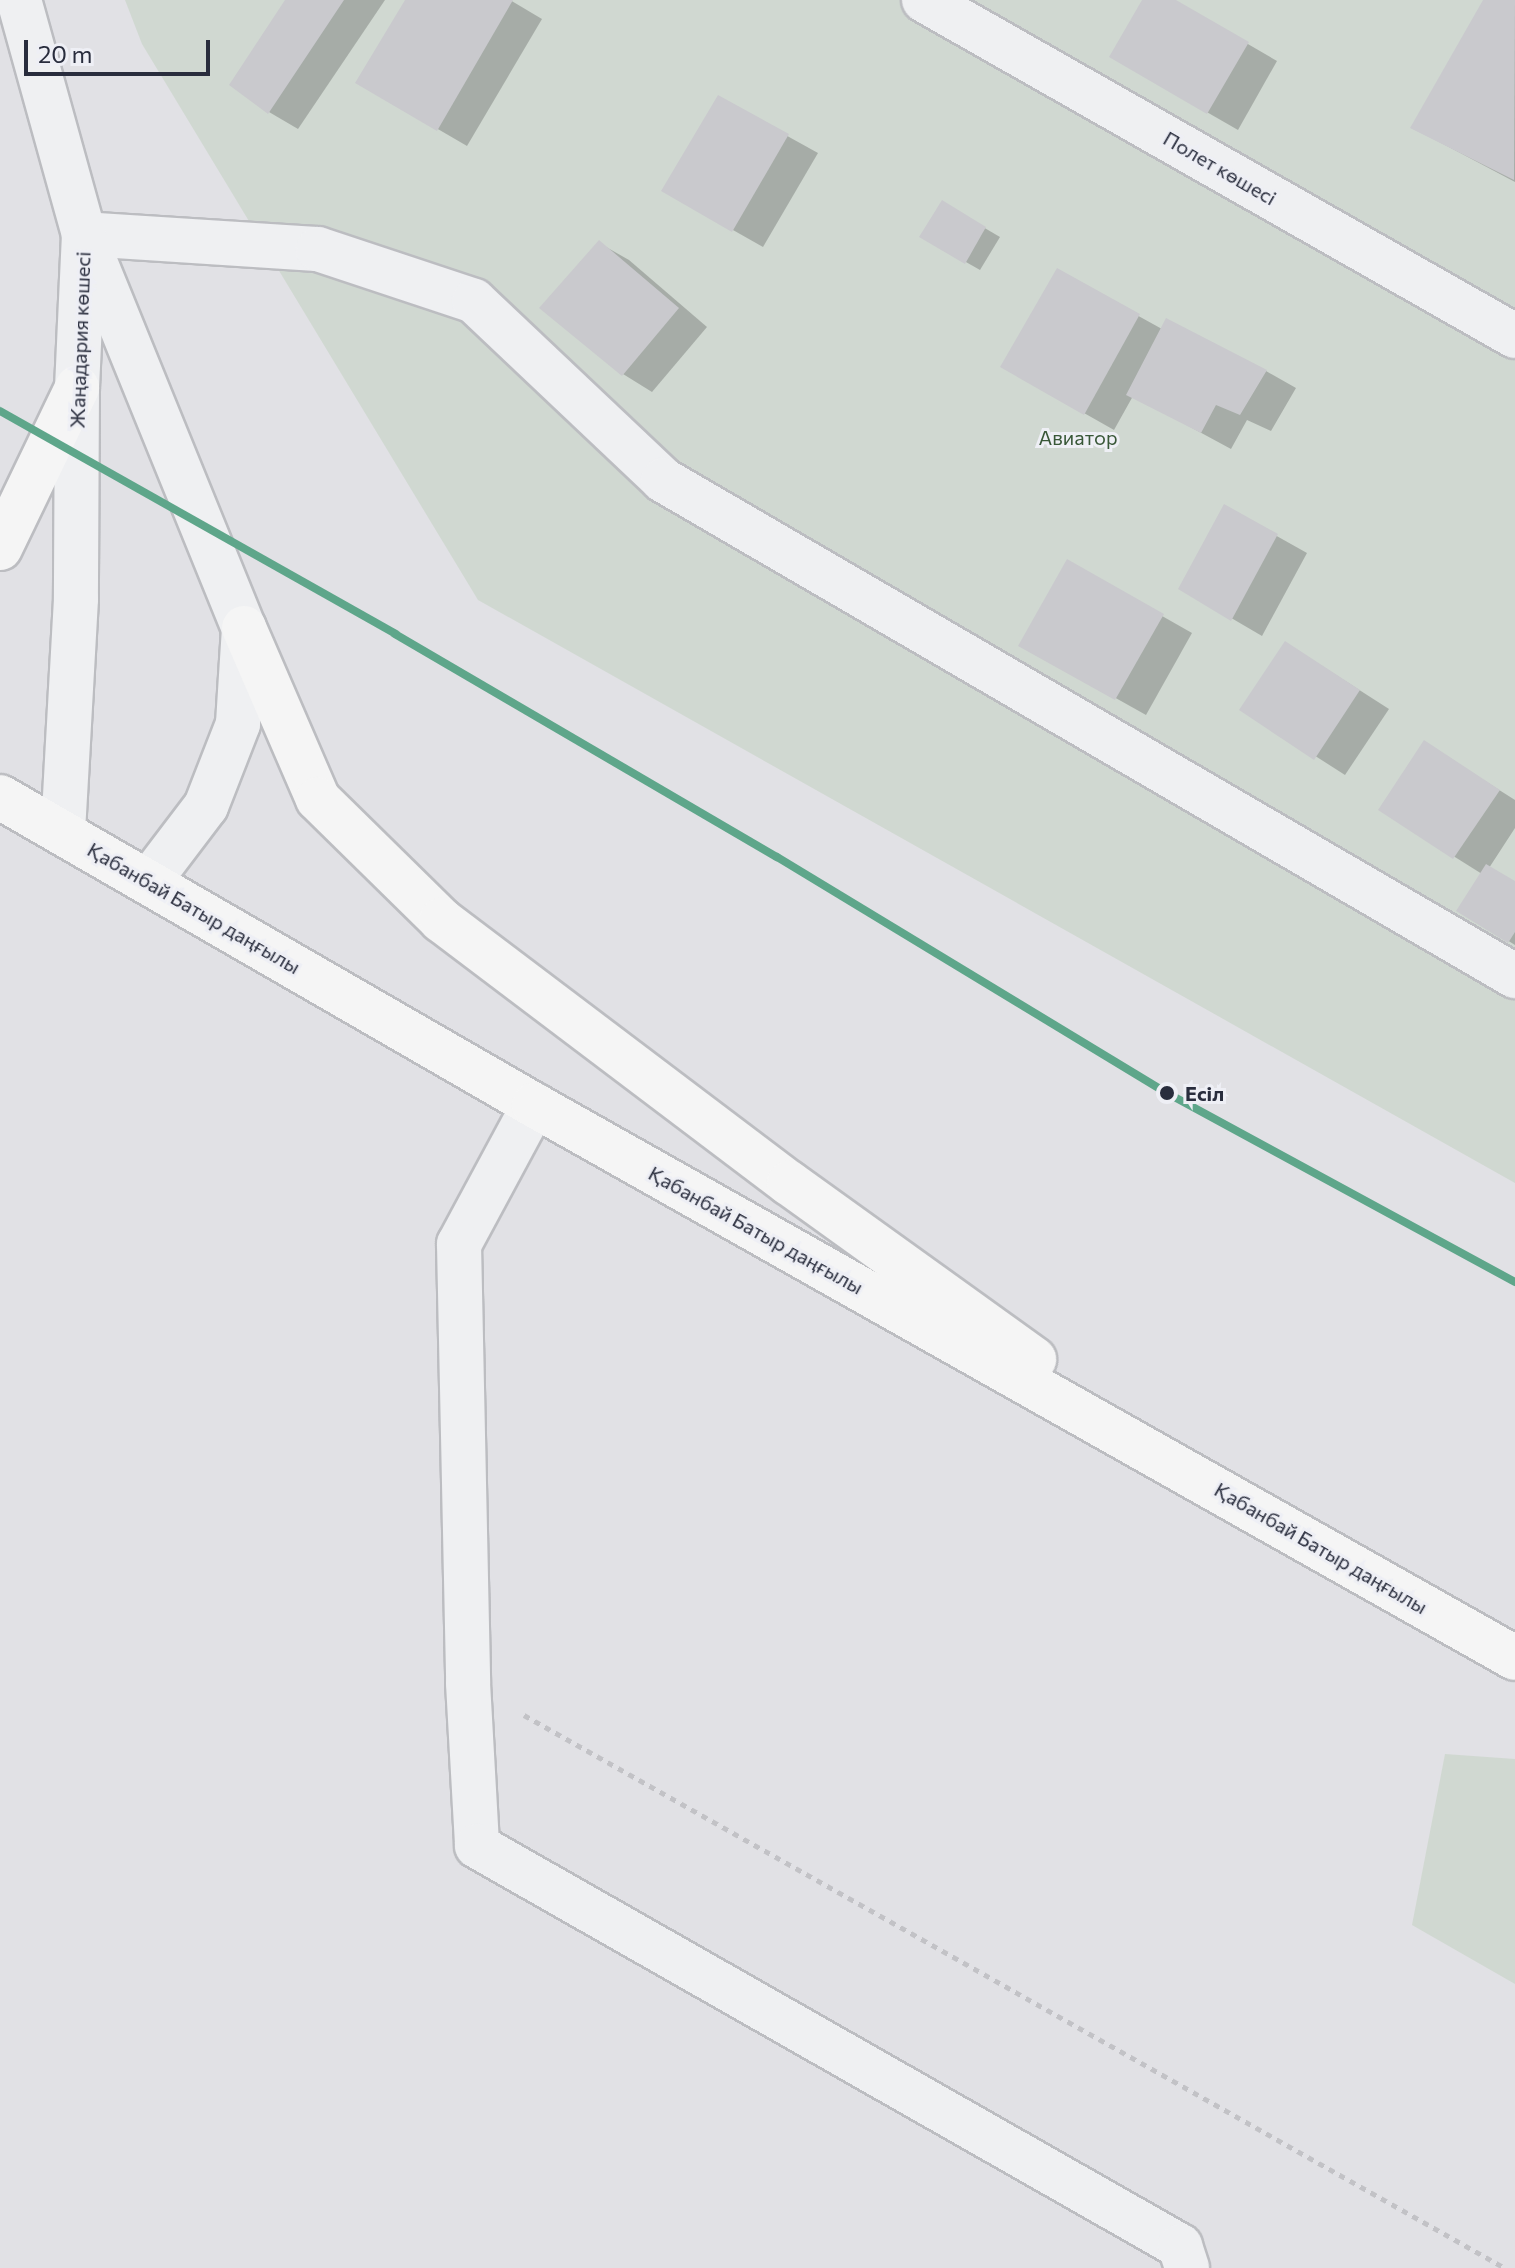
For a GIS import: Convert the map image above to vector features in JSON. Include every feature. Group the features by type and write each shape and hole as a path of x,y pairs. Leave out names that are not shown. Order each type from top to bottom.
{"main road":[{"path":"0,548 77,388"},
{"path":"244,628 318,799 441,920 789,1183 1211,1486"},
{"name":"Қабанбай Батыр даңғылы","path":"0,797 534,1105 1515,1658"}],"street":[{"name":"Жаңадария көшесі","path":"19,0 84,234 77,388 76,599 63,833"},
{"name":"Полет көшесі","path":"924,0 1515,336"},
{"path":"149,881 206,806 238,724 244,628 84,234 318,249 474,301 663,480 1515,976"},
{"path":"534,1105 459,1244 468,1683 477,1846 1180,2246 1187,2268"}],"path":[{"path":"468,1683 1505,2268"}],"green space":[{"name":"Авиатор","path":"125,0 1515,0 1515,1183 478,600 142,44"},
{"path":"1445,1754 1515,1759 1515,1984 1412,1925"}],"building":[{"path":"285,0 344,0 268,114 229,85"},
{"path":"405,0 513,0 437,131 355,83"},
{"path":"1142,0 1176,0 1249,42 1207,114 1109,57"},
{"path":"1483,0 1515,0 1514,180 1410,128"},
{"path":"718,95 789,134 732,232 661,191"},
{"path":"942,200 986,227 965,264 919,237"},
{"path":"599,240 679,308 622,376 539,308"},
{"path":"1057,268 1140,314 1084,415 1000,367"},
{"path":"1166,318 1267,370 1240,415 1216,405 1201,433 1126,395"},
{"path":"1224,504 1278,534 1231,621 1178,589"},
{"path":"1067,559 1164,614 1115,700 1018,646"},
{"path":"1285,641 1360,690 1314,760 1239,710"},
{"path":"1424,740 1500,790 1453,859 1378,810"},
{"path":"1486,864 1515,881 1515,932 1508,943 1456,911"}],"transit line":[{"path":"0,411 395,634 777,857 1167,1093 1515,1282"}],"place":[{"name":"Есіл","path":"1167,1093"}]}
